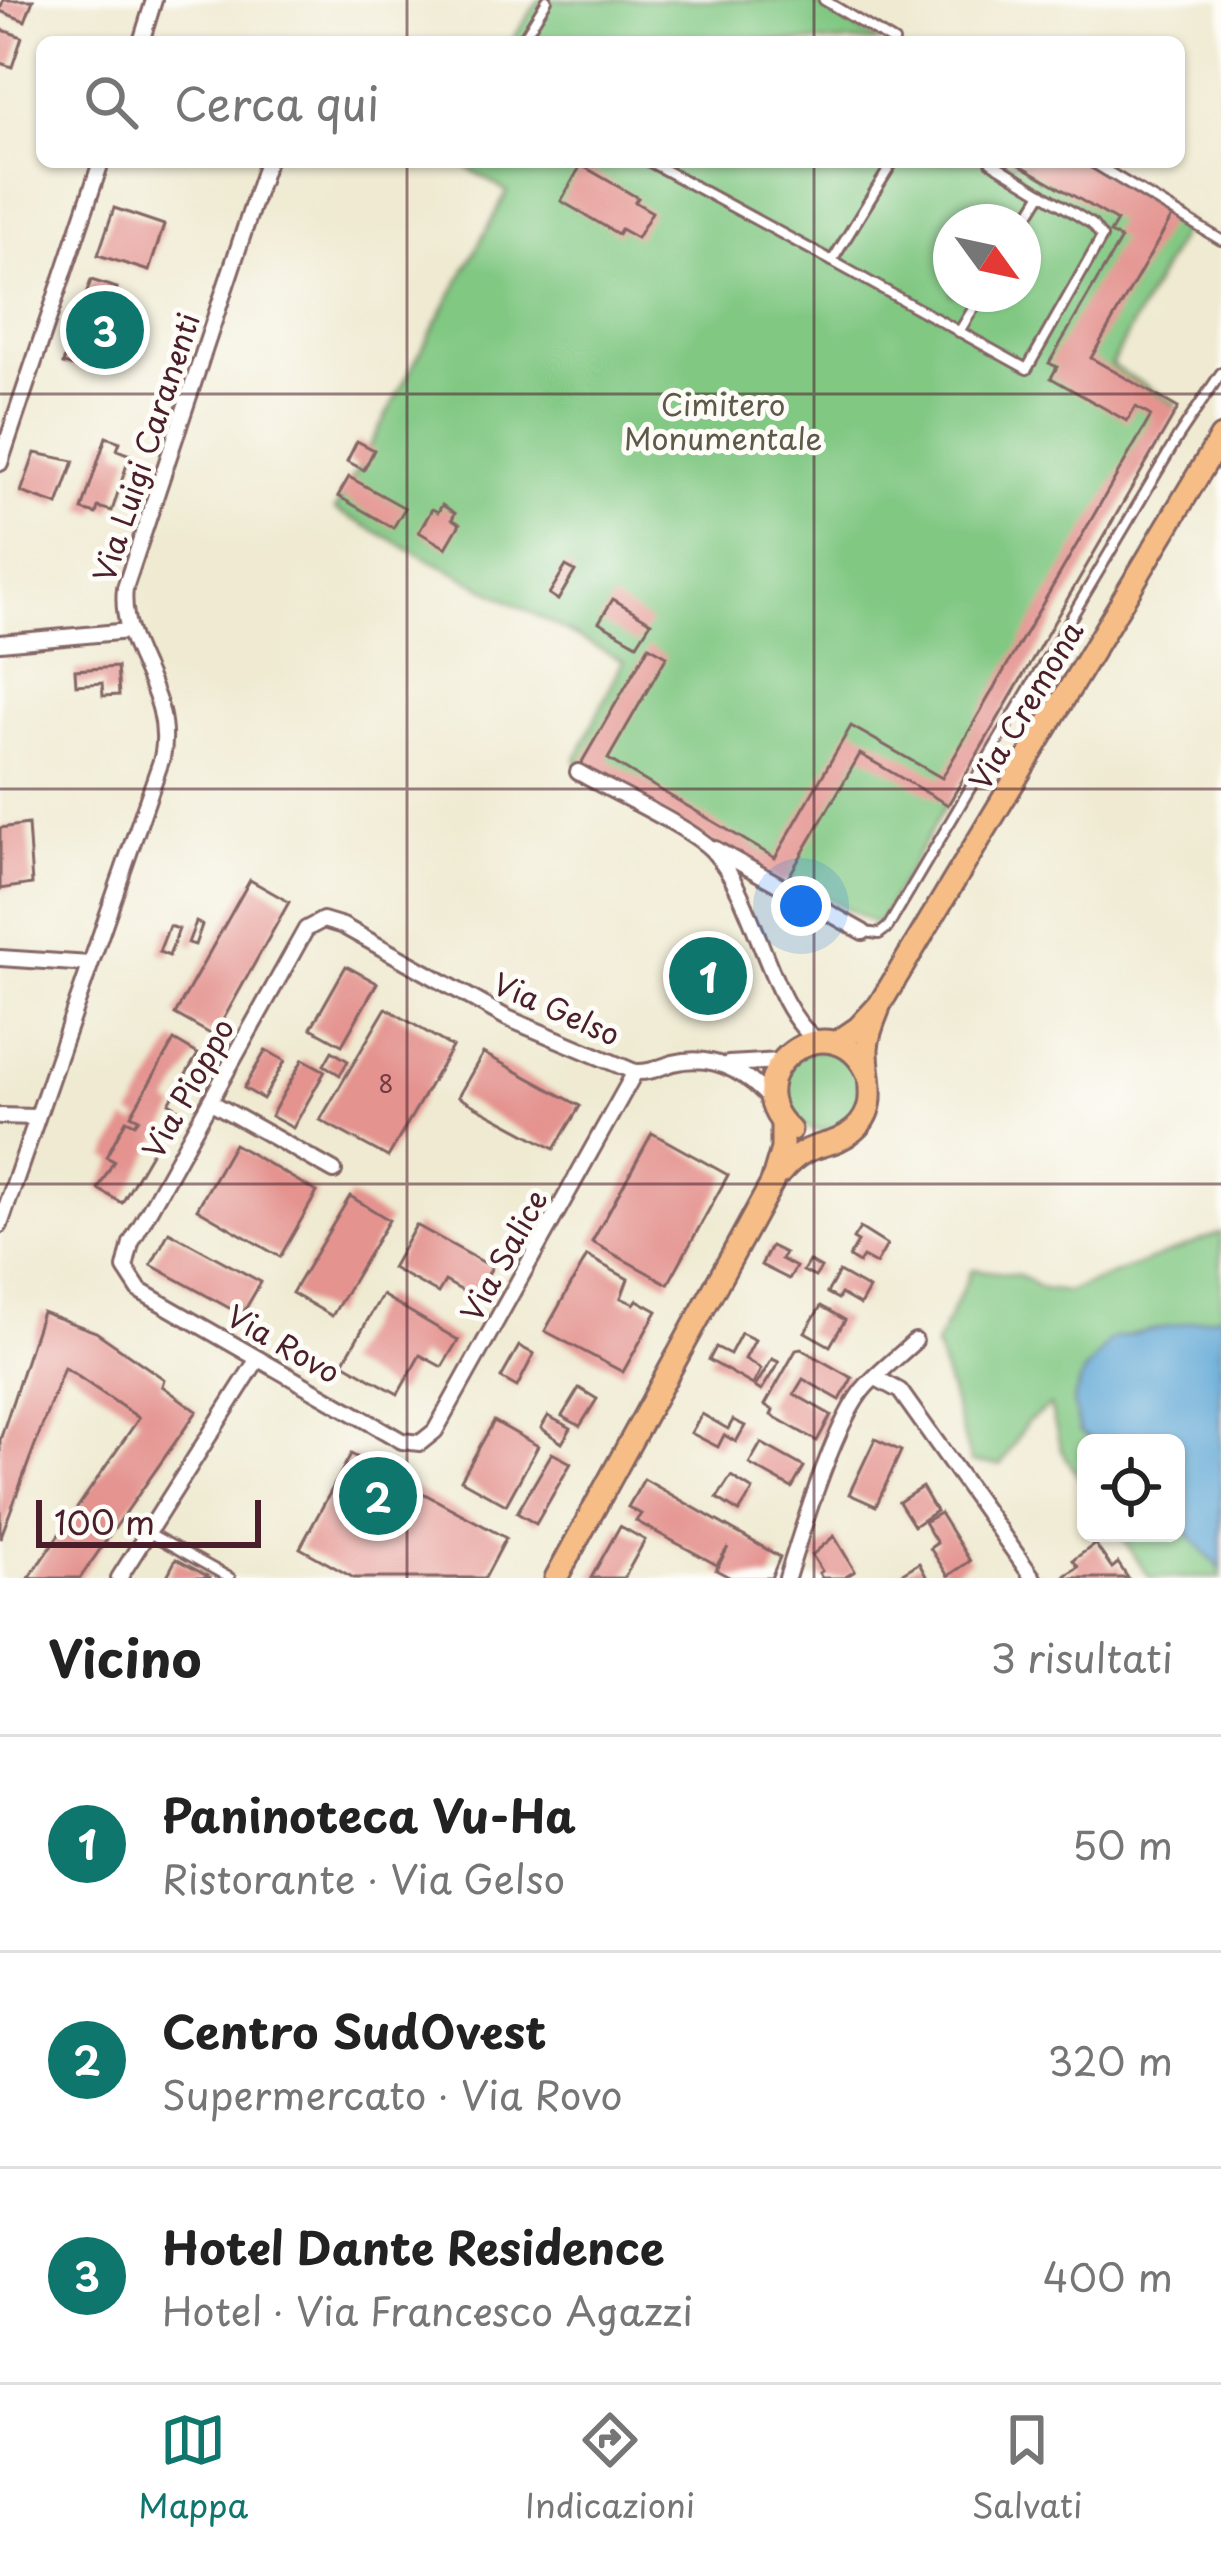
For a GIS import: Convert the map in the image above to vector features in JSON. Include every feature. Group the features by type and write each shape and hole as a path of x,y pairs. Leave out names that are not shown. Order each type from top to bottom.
{"main road":[{"name":"Via Cremona","path":"786,1056 858,1028 880,1004 1218,452"},
{"name":"Via Cremona","path":"772,1183 803,1150 851,1132 862,1121 869,1108 867,1046 880,1004"},
{"path":"828,1042 863,1063 870,1078"},
{"path":"786,1056 771,1087 772,1101 782,1123 808,1140 823,1142"},
{"name":"Via Cremona","path":"556,1578 772,1183 781,1158 782,1123"}],"street":[{"path":"143,36 154,0"},
{"path":"0,463 99,168"},
{"name":"Via Luigi Caranenti","path":"0,1225 166,739 162,706 129,631 123,608 125,588 265,168"},
{"path":"0,643 129,631"},
{"path":"578,772 863,932"},
{"path":"710,847 751,915 799,1026 828,1042"},
{"name":"Via Gelso","path":"323,920 343,926 507,1018 635,1072 686,1062 722,1064 786,1056"},
{"name":"Via Pioppo","path":"140,1291 125,1268 131,1243 306,929 323,920"},
{"path":"0,958 90,964"},
{"path":"786,1056 794,1033 788,1007"},
{"path":"722,1064 754,1082 772,1101"},
{"name":"Via Salice","path":"403,1441 421,1443 435,1431 635,1072"},
{"path":"212,1102 334,1172"},
{"path":"0,1115 35,1117"},
{"name":"Via Rovo","path":"140,1291 403,1441"},
{"path":"787,1578 808,1510 855,1401 915,1341"},
{"path":"119,1578 257,1360"},
{"path":"876,1378 900,1391 1033,1578"}],"lane":[{"path":"525,36 547,0"},
{"path":"824,0 884,36"},
{"path":"661,168 1027,369 1102,237 1092,224 1001,168"},
{"path":"832,261 888,168"},
{"path":"1102,168 1221,240"},
{"path":"1035,204 1042,193"},
{"path":"959,332 971,312"},
{"path":"863,932 879,934 888,927 1178,437 1221,373"},
{"path":"149,1533 230,1578"}],"green space":[{"path":"539,0 810,0 869,36 515,36"},
{"name":"Cimitero Monumentale","path":"468,168 1092,168 1187,223 1111,365 1176,404 946,785 948,802 877,925 575,761 623,661 335,510 507,192"},
{"path":"821,1050 849,1062 861,1090 849,1118 821,1130 793,1118 781,1090 793,1062"},
{"path":"1221,1233 1221,1578 1150,1578 1125,1542 1185,1542 1185,1434 1077,1434 1077,1474 1061,1450 1050,1406 1027,1422 1001,1465 971,1462 936,1345 972,1269 1019,1275 1043,1289 1067,1292"}],"water":[{"path":"1221,1315 1221,1570 1185,1531 1185,1434 1080,1432 1073,1402 1083,1374 1111,1339"}],"building":[{"path":"3,0 33,0 25,21 0,11"},
{"path":"0,29 22,37 12,67 0,63"},
{"path":"579,168 586,168 638,198 635,202 652,212 637,238 621,229 618,234 561,201"},
{"path":"1025,168 1091,168 1173,215 1091,358 1178,408 948,805 860,754 784,885 579,767 649,646 667,656 608,759 775,858 851,726 942,778 1151,416 1136,407 1127,421 1051,378 1057,367 1049,363 1121,239 1110,233 1117,221"},
{"path":"114,208 164,225 149,271 98,255"},
{"path":"91,280 117,288 114,301 124,304 106,363 94,360 90,372 63,364 71,337 93,344 102,314 82,307"},
{"path":"106,437 120,442 117,450 130,455 112,511 98,507 96,514 82,510"},
{"path":"357,441 374,450 364,470 347,461"},
{"path":"35,453 74,461 58,505 21,492"},
{"path":"349,477 405,508 393,528 338,496"},
{"path":"442,505 455,513 452,519 460,524 446,548 419,532 432,509 438,512"},
{"path":"566,566 575,571 558,600 549,594"},
{"path":"613,599 651,622 637,644 599,622"},
{"path":"117,667 119,695 103,696 102,683 76,685 75,670"},
{"path":"28,824 32,884 0,889 0,828"},
{"path":"250,880 289,902 214,1036 175,1014"},
{"path":"196,922 202,925 195,945 188,943"},
{"path":"169,926 179,929 169,956 159,952"},
{"path":"346,966 377,983 342,1045 311,1028"},
{"path":"386,1008 452,1047 388,1157 320,1120"},
{"path":"174,1040 198,1054 169,1103 177,1108 122,1203 98,1189 114,1161 106,1157 126,1120 135,1124 139,1119 131,1115"},
{"path":"266,1050 285,1061 263,1099 244,1088"},
{"path":"332,1051 348,1061 340,1075 324,1065"},
{"path":"483,1053 580,1106 554,1149 458,1097"},
{"path":"303,1059 325,1071 293,1128 271,1116"},
{"path":"652,1133 728,1175 668,1284 592,1242"},
{"path":"234,1144 317,1192 280,1257 197,1209"},
{"path":"350,1196 389,1220 332,1316 292,1293"},
{"path":"416,1225 492,1267 475,1298 445,1281 438,1293 392,1268"},
{"path":"860,1228 887,1245 876,1264 849,1257"},
{"path":"169,1232 261,1282 242,1315 151,1265"},
{"path":"771,1246 785,1253 781,1259 796,1267 789,1279 761,1265"},
{"path":"587,1256 628,1279 621,1298 657,1311 623,1372 545,1331"},
{"path":"809,1261 821,1268 815,1277 803,1271"},
{"path":"839,1272 869,1289 860,1305 841,1294 838,1299 827,1293"},
{"path":"382,1295 458,1340 442,1367 420,1355 398,1394 343,1363"},
{"path":"821,1306 845,1320 830,1346 805,1332"},
{"path":"42,1312 96,1332 164,1379 162,1386 197,1411 80,1578 29,1578 139,1418 64,1367 0,1539 0,1440"},
{"path":"741,1333 755,1340 745,1359 761,1369 753,1385 709,1360 716,1347 730,1354"},
{"path":"519,1346 534,1354 517,1387 501,1378"},
{"path":"796,1350 852,1378 840,1400 803,1379 794,1394 831,1415 817,1441 771,1415 773,1410 765,1405"},
{"path":"772,1359 779,1362 761,1391 755,1387"},
{"path":"579,1388 597,1399 580,1426 562,1416"},
{"path":"702,1414 728,1429 733,1420 745,1426 736,1442 724,1435 718,1447 691,1433"},
{"path":"548,1416 571,1428 562,1443 541,1428"},
{"path":"494,1421 538,1446 506,1505 461,1480"},
{"path":"875,1439 901,1451 876,1506 849,1494"},
{"path":"761,1443 804,1467 792,1488 749,1464"},
{"path":"552,1453 571,1463 536,1524 517,1513"},
{"path":"351,1454 506,1538 485,1578 354,1578 300,1548"},
{"path":"731,1476 753,1490 739,1512 717,1498"},
{"path":"644,1479 780,1557 771,1578 731,1578 716,1570 728,1547 717,1565 636,1521 641,1514 628,1507"},
{"path":"922,1487 936,1511 914,1526 899,1502"},
{"path":"940,1513 970,1561 948,1576 930,1548 937,1543 924,1522"},
{"path":"620,1526 645,1540 624,1578 591,1578"},
{"path":"834,1536 855,1571 844,1578 822,1578 812,1555"},
{"path":"1095,1544 1112,1568 1118,1563 1128,1578 1061,1578 1078,1567 1073,1560"},
{"path":"176,1559 211,1578 166,1578"},
{"path":"919,1563 927,1578 894,1578"}],"place":[{"name":"Hotel Dante Residence","path":"105,330"},
{"name":"Paninoteca Vu-Ha","path":"708,976"},
{"name":"Centro SudOvest","path":"378,1496"}]}
